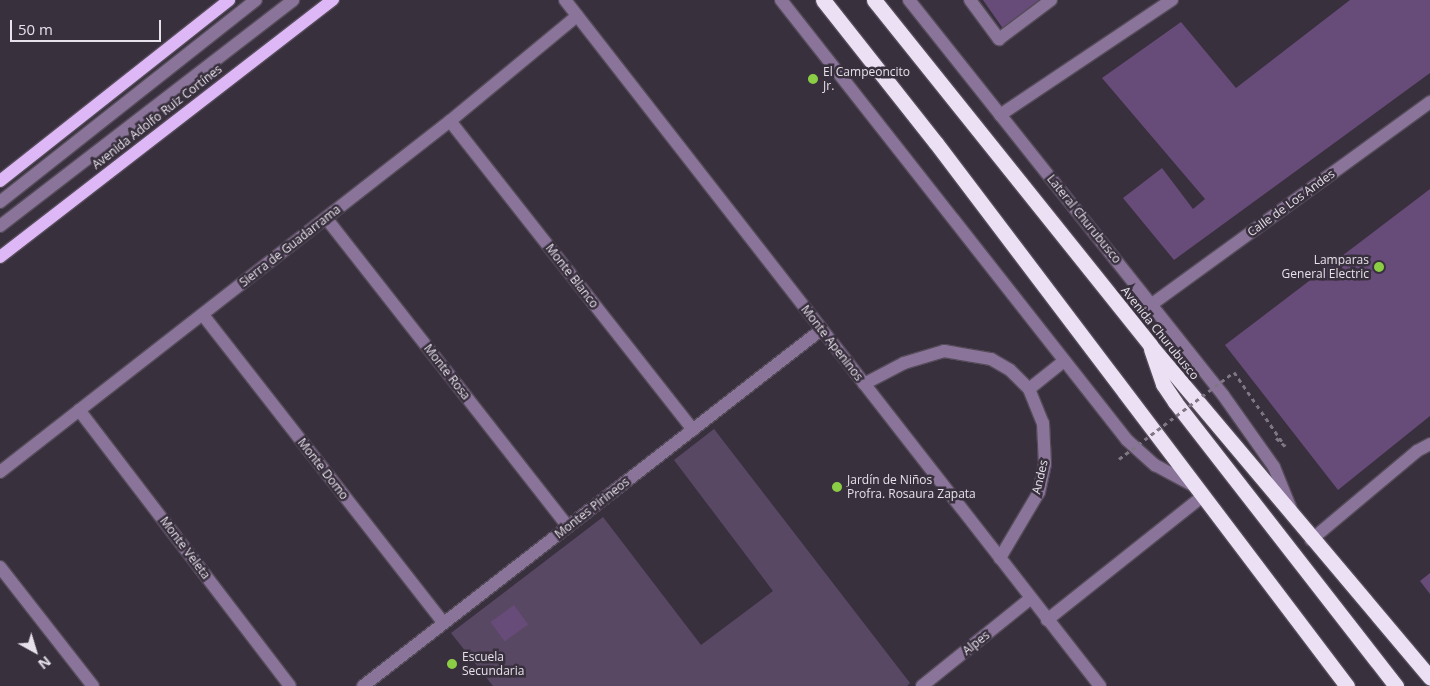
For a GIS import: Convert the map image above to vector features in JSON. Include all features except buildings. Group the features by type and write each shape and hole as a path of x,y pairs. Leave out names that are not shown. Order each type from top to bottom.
{"highway":[{"path":"823,0 936,143 1347,686"},
{"name":"Avenida Churubusco","path":"874,0 967,120 1150,345 1311,540 1430,678"},
{"path":"1150,345 1154,365 1175,402 1396,686"}],"main road":[{"path":"0,181 230,0"},
{"name":"Avenida Adolfo Ruiz Cortínes","path":"0,257 332,0"}],"street":[{"path":"0,202 256,0"},
{"path":"0,226 293,0"},
{"name":"Monte Apeninos","path":"565,0 1030,599 1100,686"},
{"path":"780,0 1064,361 1142,455 1167,474 1199,491 1047,620"},
{"name":"Lateral Churubusco","path":"909,0 1223,395 1274,467 1296,521"},
{"path":"970,0 999,39 1051,0"},
{"path":"1000,115 1172,0"},
{"name":"Sierra de Guadarrama","path":"0,472 450,122 577,16"},
{"name":"Calle de Los Andes","path":"1152,304 1430,102"},
{"name":"Monte Blanco","path":"450,122 693,430"},
{"name":"Monte Rosa","path":"326,218 568,527"},
{"name":"Monte Domo","path":"203,315 444,624"},
{"name":"Montes Pirineos","path":"363,686 821,330"},
{"name":"Andes","path":"864,384 904,363 944,351 991,359 1010,370 1029,389 1043,423 1045,464 1039,492 1000,558"},
{"path":"1029,389 1064,361"},
{"name":"Monte Veleta","path":"80,410 290,686"},
{"path":"1311,540 1410,456 1430,444"},
{"path":"0,567 92,686"},
{"name":"Alpes","path":"922,686 1030,599"}],"path":[{"path":"1119,459 1234,372 1285,446 1259,419"}],"shaded area":[{"path":"714,429 910,683 907,686 493,686 451,633 603,517 701,645 773,591 674,460"}],"place":[{"name":"El Campeoncito Jr.","path":"813,79"},
{"name":"Lamparas General Electric","path":"1379,267"},
{"name":"Jardín de Niños Profra. Rosaura Zapata","path":"837,487"},
{"name":"Escuela Secundaria","path":"452,664"}]}
